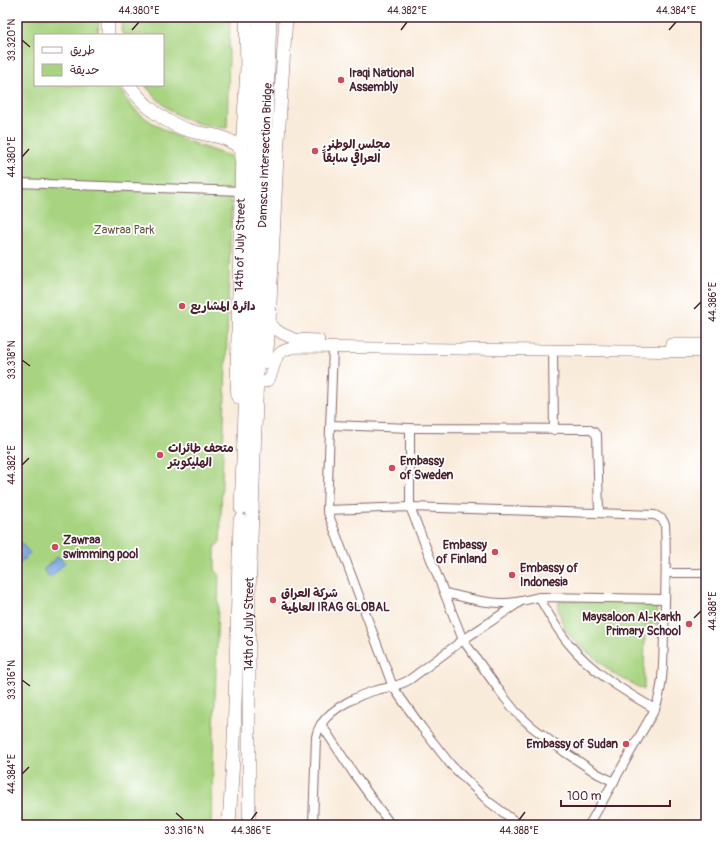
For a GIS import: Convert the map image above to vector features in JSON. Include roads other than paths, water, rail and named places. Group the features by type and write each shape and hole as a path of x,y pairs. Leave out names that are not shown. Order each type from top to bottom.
{"main road":[{"path":"108,17 108,34"},
{"name":"14th of July Street","path":"246,17 247,68 242,150 237,381 248,472"},
{"name":"Damscus Intersection Bridge","path":"255,293 259,17"},
{"name":"Damscus Intersection Bridge","path":"255,293 270,17"},
{"name":"14th of July Street","path":"229,825 243,594 248,472 264,320 286,17"},
{"path":"130,86 144,103 166,120 191,131 226,138 242,150"},
{"name":"14th of July Street","path":"255,293 264,320"},
{"name":"14th of July Street","path":"249,825 241,514 248,472 256,388 255,293"},
{"path":"237,381 240,387 256,388"},
{"path":"245,825 248,777"},
{"name":"14th of July Street","path":"241,825 248,777"}],"street":[{"path":"17,183 242,191"},
{"path":"264,320 287,337 300,340 706,344"},
{"path":"256,388 270,378 277,357 282,351 299,348 706,352"},
{"path":"333,348 327,510 393,687 451,765 489,802 520,825"},
{"path":"554,350 554,430"},
{"path":"331,425 410,428 588,429 594,432 597,436 599,513"},
{"path":"410,428 410,507 463,640 516,712 535,730 566,753 598,774 614,782"},
{"path":"327,510 410,507 655,515 662,519 665,524 666,599 663,676 660,696 655,709 589,825"},
{"path":"666,573 706,573"},
{"path":"445,593 483,602 503,604 520,602 539,597 666,599"},
{"path":"539,597 568,644 582,659 606,678 655,709"},
{"path":"313,825 314,752 316,737 321,724 336,709 357,698 375,690 401,685 463,640 520,602"},
{"path":"321,724 354,774 391,825"}],"water":[{"path":"17,539 30,553 17,566"},
{"path":"58,556 65,563 50,578 43,570"}],"place":[{"name":"Iraqi National Assembly","path":"341,80"},
{"name":"مجلس الوطني العراقي سابقاً","path":"315,151"},
{"name":"دائرة المشاريع","path":"182,306"},
{"name":"متحف طائرات الهليكوبتر","path":"160,455"},
{"name":"Embassy of Sweden","path":"392,468"},
{"name":"Zawraa swimming pool","path":"55,547"},
{"name":"Embassy of Finland","path":"495,552"},
{"name":"Embassy of Indonesia","path":"512,575"},
{"name":"شركة العراق العالمية IRAG GLOBAL","path":"273,600"},
{"name":"Maysaloon Al-Karkh Primary School","path":"689,624"},
{"name":"Embassy of Sudan","path":"626,744"}],"park label":[{"name":"Zawraa Park","path":"124,230"}]}
